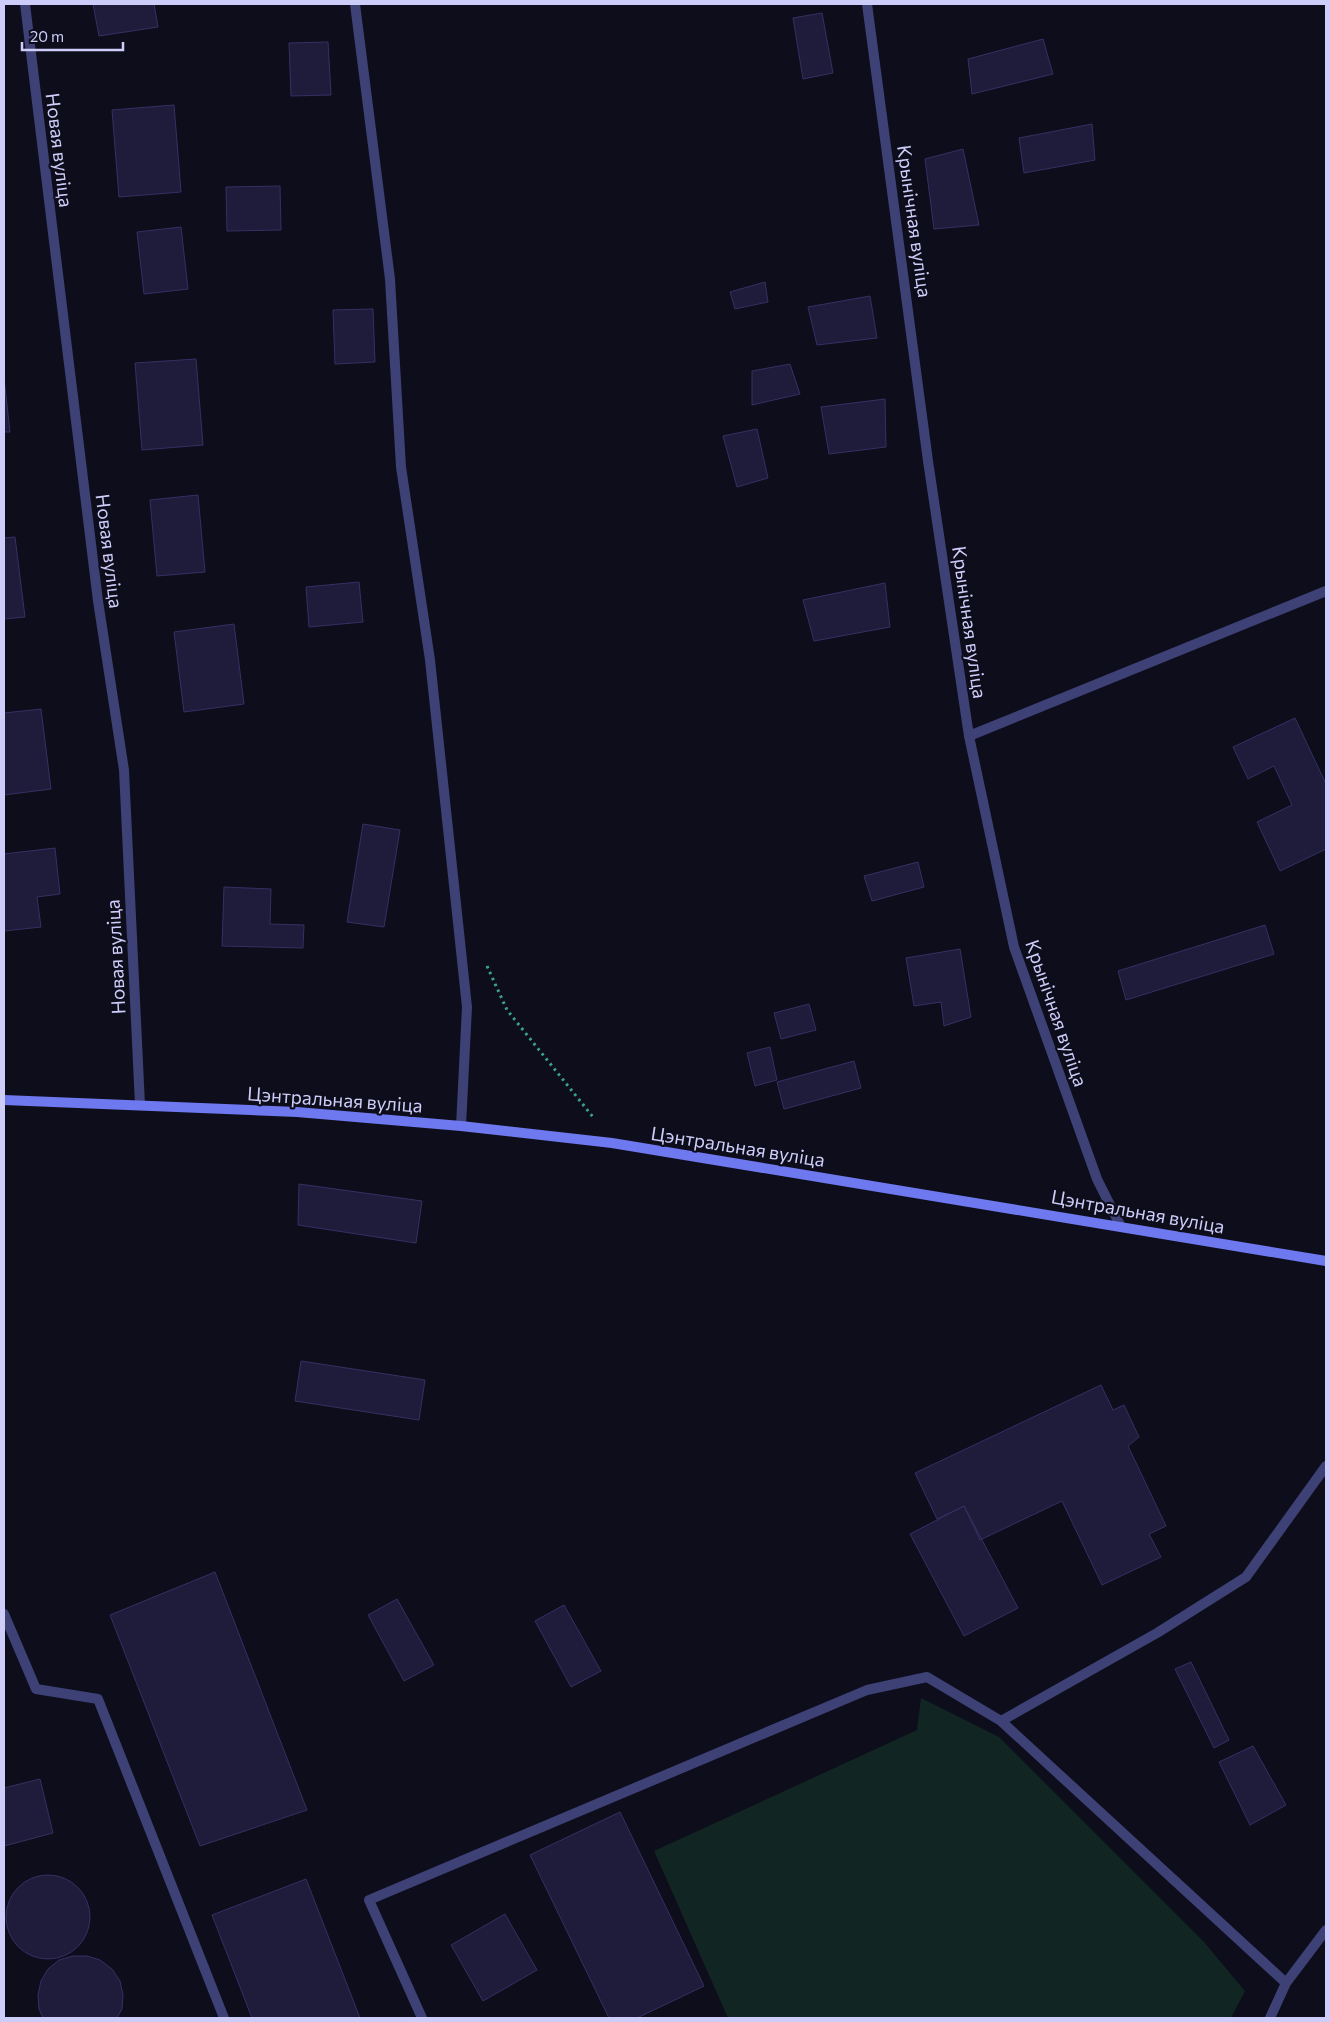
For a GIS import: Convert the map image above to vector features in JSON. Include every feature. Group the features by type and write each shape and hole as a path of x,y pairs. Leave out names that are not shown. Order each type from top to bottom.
{"street":[{"name":"Новая вуліца","path":"25,4 98,601 124,770 140,1105"},
{"path":"355,4 390,279 401,467 430,660 467,1007 460,1126"},
{"name":"Крынічная вуліца","path":"867,4 928,461 969,736 1014,947 1097,1179 1120,1225"},
{"path":"969,736 1326,591"},
{"name":"Цэнтральная вуліца","path":"4,1100 298,1112 460,1126 612,1143 1120,1225 1326,1261"},
{"path":"1001,1721 1157,1633 1246,1577 1326,1466"},
{"path":"4,1614 36,1689 98,1699 224,2018"},
{"path":"422,2018 369,1900 867,1690 927,1677 1001,1721 1286,1983"},
{"path":"1270,2018 1286,1983 1326,1930"}],"path":[{"path":"483,959 507,1010 576,1093 612,1143"}],"green space":[{"path":"921,1698 999,1737 1204,1942 1245,1991 1231,2018 728,2018 654,1851 917,1730"}],"building":[{"path":"93,4 154,4 158,27 99,36"},
{"path":"822,13 833,73 803,79 793,18"},
{"path":"1043,39 1053,74 972,94 968,59"},
{"path":"328,42 331,95 291,96 289,43"},
{"path":"174,105 181,192 119,197 112,110"},
{"path":"1092,124 1095,160 1024,173 1019,138"},
{"path":"963,149 979,225 934,229 925,159"},
{"path":"280,186 281,230 227,231 226,187"},
{"path":"181,227 188,289 144,294 137,232"},
{"path":"765,282 768,302 735,309 730,292"},
{"path":"870,296 877,338 817,345 808,307"},
{"path":"373,309 375,362 335,364 333,310"},
{"path":"196,359 203,445 142,450 135,363"},
{"path":"790,364 800,394 752,405 752,371"},
{"path":"4,378 10,432 4,432"},
{"path":"885,399 886,447 829,454 821,407"},
{"path":"757,429 768,478 737,487 723,436"},
{"path":"198,495 205,572 157,576 150,500"},
{"path":"15,537 25,617 4,619 4,538"},
{"path":"359,582 363,622 309,627 306,587"},
{"path":"885,583 890,627 814,641 803,600"},
{"path":"234,624 244,704 184,712 174,632"},
{"path":"41,709 51,789 4,795 4,713"},
{"path":"1295,718 1326,784 1326,849 1280,871 1257,822 1292,805 1274,766 1248,779 1233,747"},
{"path":"363,824 400,830 384,927 347,922"},
{"path":"55,848 60,894 37,897 41,927 4,931 4,854"},
{"path":"918,862 924,887 872,901 864,876"},
{"path":"224,887 271,889 270,924 304,925 303,948 222,946"},
{"path":"1265,925 1274,954 1126,1000 1118,971"},
{"path":"960,949 971,1017 944,1026 941,1002 914,1006 906,958"},
{"path":"809,1004 816,1030 781,1039 774,1013"},
{"path":"770,1047 777,1080 755,1086 747,1053"},
{"path":"854,1061 861,1088 784,1109 777,1082"},
{"path":"299,1184 422,1201 416,1243 298,1225"},
{"path":"301,1361 425,1380 419,1420 295,1401"},
{"path":"1101,1385 1113,1410 1124,1405 1139,1437 1128,1446 1166,1526 1149,1534 1161,1557 1102,1585 1062,1501 980,1540 964,1506 937,1519 915,1473"},
{"path":"964,1506 1018,1608 964,1636 910,1534"},
{"path":"215,1572 307,1810 200,1846 110,1615"},
{"path":"397,1599 434,1665 404,1681 368,1615"},
{"path":"564,1605 601,1671 571,1687 535,1621"},
{"path":"1191,1662 1229,1740 1214,1748 1175,1669"},
{"path":"1253,1746 1286,1805 1250,1825 1219,1762"},
{"path":"40,1779 53,1833 4,1846 4,1788"},
{"path":"620,1812 704,1986 637,2018 609,2018 530,1855"},
{"path":"40,1875 56,1875 72,1882 83,1893 90,1909 87,1933 78,1947 72,1952 56,1959 40,1959 24,1952 13,1941 6,1925 6,1909 13,1893 24,1882"},
{"path":"306,1879 360,2018 252,2018 212,1915"},
{"path":"505,1914 537,1970 483,2001 451,1945"},
{"path":"73,1956 87,1956 100,1960 112,1969 120,1981 123,1995 122,2009 117,2018 43,2018 39,2009 38,1995 41,1981 48,1969 59,1960"}]}
